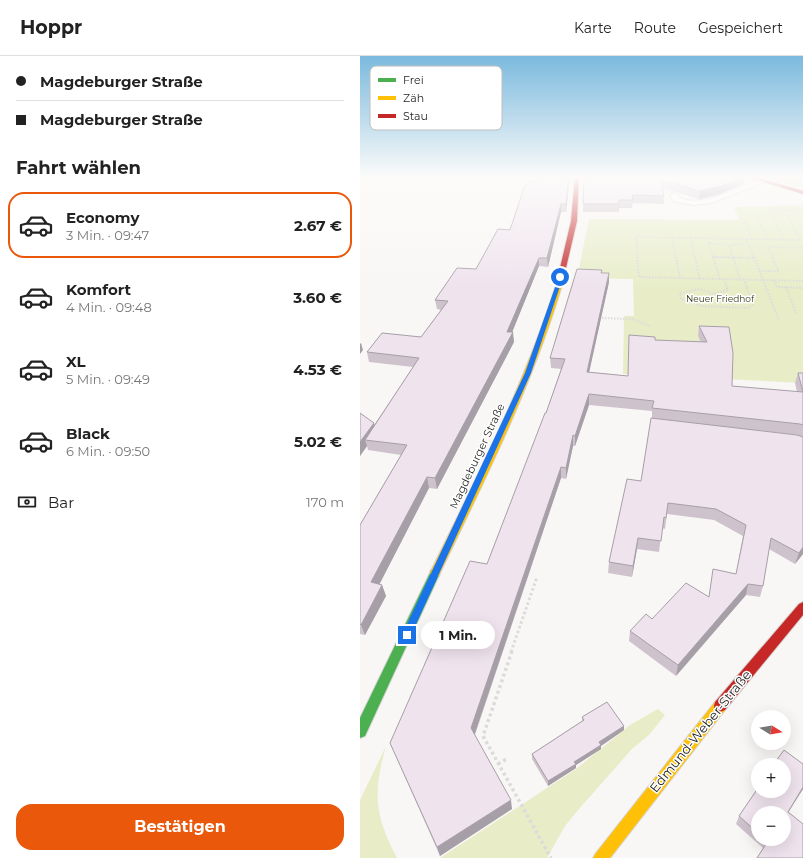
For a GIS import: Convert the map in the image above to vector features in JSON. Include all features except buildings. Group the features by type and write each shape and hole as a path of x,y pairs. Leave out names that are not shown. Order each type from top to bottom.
{"street":[{"name":"Magdeburger Straße","path":"360,732 426,594 528,373 550,309 566,254 574,213"},
{"name":"Edmund-Weber-Straße","path":"601,858 701,728 803,607"}],"path":[{"path":"757,213 768,239"},
{"path":"771,213 784,239"},
{"path":"787,213 799,240"},
{"path":"744,220 752,238"},
{"path":"803,240 636,236 639,278 803,281"},
{"path":"672,237 680,278"},
{"path":"690,237 700,279"},
{"path":"707,238 720,279"},
{"path":"746,238 779,320"},
{"path":"709,243 729,245 735,243 748,243"},
{"path":"724,279 728,290 713,294 700,289 680,293 681,299 700,306 749,308 753,304 729,245"},
{"path":"759,271 779,271 768,247 803,248"},
{"path":"713,257 754,258"},
{"path":"774,280 777,287 803,288"},
{"path":"786,288 796,313"},
{"path":"593,318 638,320 650,326"},
{"path":"537,577 483,736 551,858"},
{"path":"498,764 508,758"}],"green space":[{"name":"Neuer Friedhof","path":"736,213 803,213 803,383 623,374 624,316 634,316 633,279 577,278 589,219 739,220"},
{"path":"658,709 665,715 649,735 632,749 579,809 565,826 547,858 440,858 576,769 630,725"},
{"path":"386,746 379,777 378,803 384,829 397,858 360,858 360,800"}],"traffic: fast":[{"path":"360,732 435,573"}],"traffic: slow":[{"path":"435,573 520,395 548,322 559,285"},
{"path":"601,858 720,706"}],"traffic: jam":[{"path":"559,285 575,213"},
{"path":"720,706 803,607"}],"route":[{"path":"407,635 528,373 560,277"}]}
